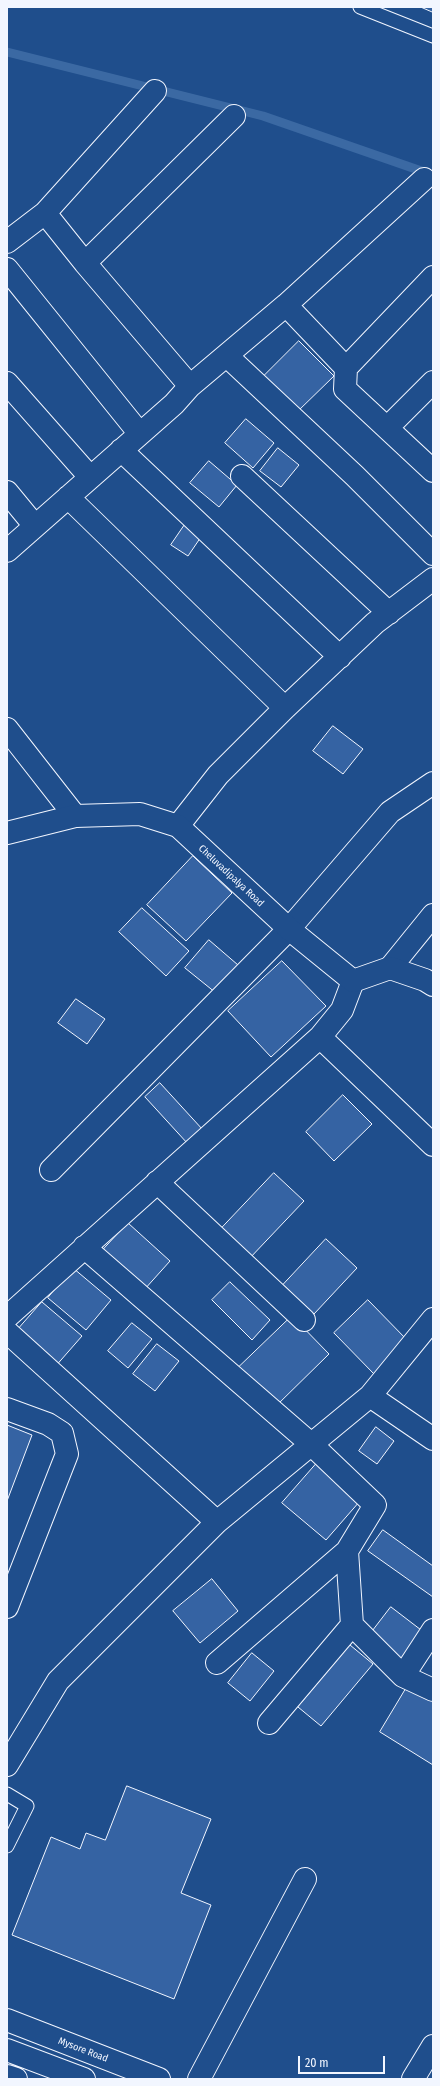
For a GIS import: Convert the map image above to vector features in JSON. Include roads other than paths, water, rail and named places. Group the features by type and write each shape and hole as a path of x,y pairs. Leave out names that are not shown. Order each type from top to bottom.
{"main road":[{"path":"7,242 45,213 155,91"},
{"path":"84,263 234,116"},
{"path":"7,551 140,434 190,386 286,305 424,179"},
{"path":"45,213 84,263 190,386"},
{"path":"7,269 140,434"},
{"path":"433,277 346,368 345,389 433,471"},
{"path":"286,305 346,368"},
{"path":"227,356 355,476 433,554"},
{"path":"387,428 433,382"},
{"path":"7,383 90,477"},
{"path":"121,450 340,657"},
{"path":"242,476 388,613"},
{"path":"7,492 35,526"},
{"path":"68,497 284,708"},
{"path":"178,826 218,775 284,708 375,623 433,579"},
{"path":"7,729 75,816"},
{"path":"51,1170 289,929 390,812 433,783"},
{"name":"Cheluvadipalya Road","path":"7,833 75,816 140,814 178,826 289,929 353,982"},
{"path":"7,1317 320,1037 342,1010 353,982 390,968 433,916"},
{"path":"390,968 425,980 433,985"},
{"path":"320,1037 433,1145"},
{"path":"157,1182 304,1320"},
{"path":"84,1247 311,1444 375,1505 347,1551 217,1663"},
{"path":"7,1765 58,1681 217,1522 370,1396 433,1319"},
{"path":"7,1332 217,1522"},
{"path":"370,1396 433,1439"},
{"path":"7,1409 48,1424 62,1433 67,1454 7,1607"},
{"path":"347,1551 352,1625 403,1676 433,1690"},
{"path":"269,1723 352,1625"},
{"path":"403,1676 433,1630"},
{"path":"199,2079 305,1879"},
{"name":"Mysore Road","path":"7,2020 159,2079"},
{"path":"413,2079 433,2046"},
{"path":"7,2050 84,2079"},
{"path":"7,2076 16,2079"}],"lane":[{"path":"360,7 433,36"},
{"path":"7,1794 28,1806 7,1846"}],"waterway":[{"path":"7,52 263,116 430,174"}]}
